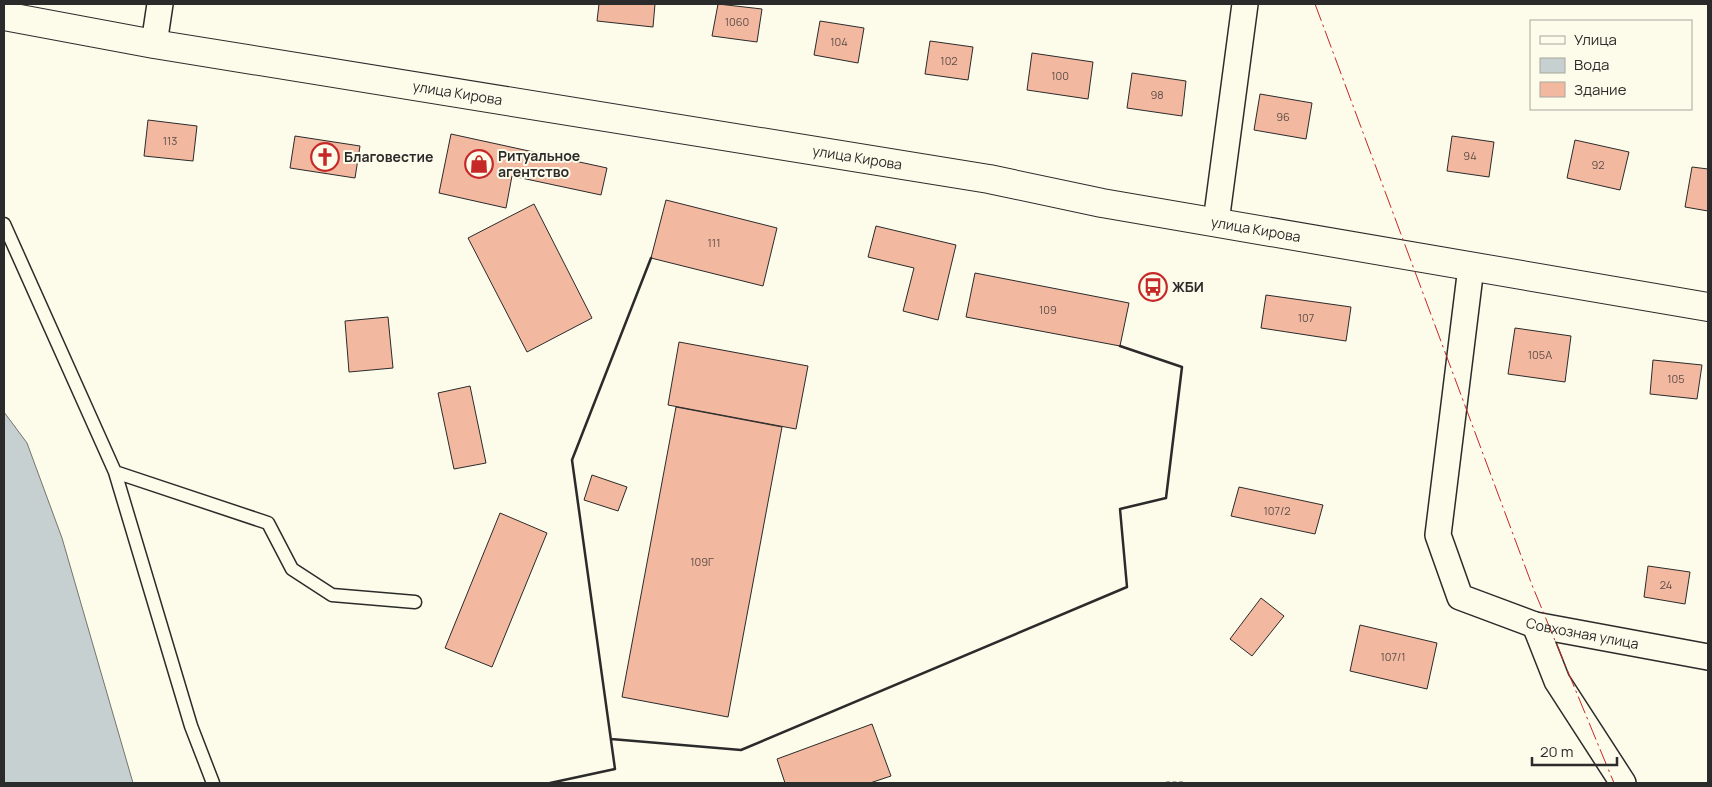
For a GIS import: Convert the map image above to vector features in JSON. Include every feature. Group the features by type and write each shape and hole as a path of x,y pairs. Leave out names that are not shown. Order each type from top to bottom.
{"street":[{"path":"154,44 160,4"},
{"path":"1216,222 1245,4"},
{"name":"улица Кирова","path":"4,16 154,44 989,179 1102,203 1708,307"},
{"name":"Совхозная улица","path":"1471,267 1438,535 1460,597 1535,625 1708,657"},
{"path":"1535,625 1557,681 1623,783"}],"lane":[{"path":"4,224 115,472 191,726 213,783"},
{"path":"115,472 268,523 292,569 332,594 415,602"}],"path":[{"path":"1166,783 1183,783"}],"water":[{"path":"4,412 27,443 62,538 133,783 4,783"}],"building":[{"path":"599,4 655,4 653,27 597,21"},
{"path":"718,4 762,9 757,42 712,36"},
{"path":"820,21 864,28 858,63 814,55"},
{"path":"930,41 973,47 968,80 925,74"},
{"path":"1032,53 1093,62 1088,99 1027,90"},
{"path":"1132,73 1186,81 1182,116 1127,108"},
{"path":"1260,94 1312,103 1306,139 1254,130"},
{"path":"148,120 197,126 193,161 144,156"},
{"path":"451,134 607,168 601,195 512,176 506,208 439,193"},
{"name":"Благовестие","path":"295,136 360,146 355,178 290,168"},
{"path":"1452,136 1494,142 1489,177 1447,171"},
{"path":"1575,140 1629,152 1620,190 1567,178"},
{"path":"1692,167 1708,169 1708,211 1685,207"},
{"path":"666,200 777,228 763,286 651,258"},
{"path":"534,204 592,318 527,352 468,238"},
{"path":"876,226 956,245 938,320 903,311 914,268 868,257"},
{"path":"975,273 1129,303 1120,346 966,317"},
{"path":"1266,295 1351,307 1346,341 1261,328"},
{"path":"388,317 393,368 349,372 345,321"},
{"path":"1515,328 1571,336 1565,382 1508,374"},
{"path":"679,342 808,366 796,429 668,405"},
{"path":"1653,360 1702,365 1697,399 1650,394"},
{"path":"470,386 486,463 454,469 438,393"},
{"path":"676,407 782,427 728,717 622,697"},
{"path":"592,475 627,487 618,511 584,500"},
{"path":"1239,487 1323,505 1315,534 1231,516"},
{"path":"500,513 547,533 492,667 445,648"},
{"path":"1648,566 1690,572 1685,604 1644,597"},
{"path":"1261,598 1284,616 1252,656 1230,639"},
{"path":"1360,625 1437,643 1427,689 1350,671"},
{"path":"872,724 891,776 870,783 785,783 777,759"}],"wall":[{"path":"550,783 615,769 572,460 651,258"},
{"path":"611,739 741,750 1127,587 1120,509 1166,498 1182,367 1120,346"}],"power":[{"path":"1315,4 1532,585 1614,783"}],"place":[{"name":"Благовестие","path":"325,157"},
{"name":"Ритуальное агентство","path":"479,164"},
{"name":"ЖБИ","path":"1153,287"}]}
